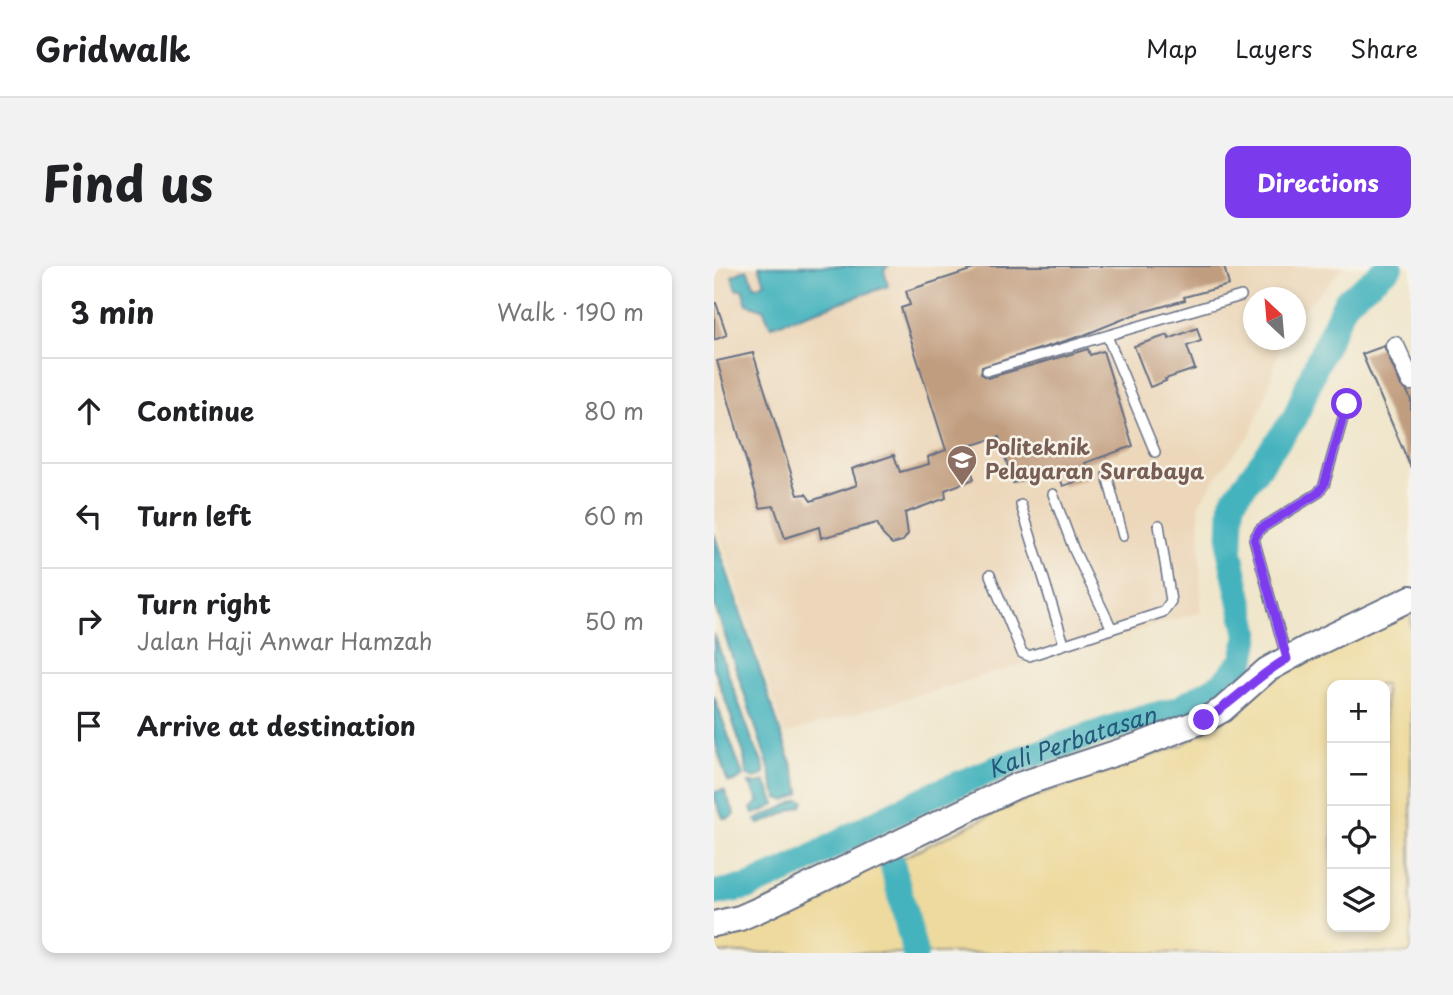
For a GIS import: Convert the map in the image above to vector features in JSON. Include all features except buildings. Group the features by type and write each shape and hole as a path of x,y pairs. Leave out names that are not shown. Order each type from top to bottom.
{"street":[{"path":"1395,346 1411,381"},
{"path":"714,924 740,918 765,907 1016,786 1140,745 1204,720 1222,710 1285,653 1411,598"}],"lane":[{"path":"986,371 1241,296"},
{"path":"1107,335 1155,452"},
{"path":"1285,653 1254,539 1260,529 1318,493 1324,485 1347,404"},
{"path":"1107,475 1123,536"},
{"path":"1053,494 1074,550 1112,629"},
{"path":"1021,505 1064,644"},
{"path":"990,575 1024,655 1064,644 1163,612 1169,607 1171,601 1159,525"}],"shaded area":[{"name":"Politeknik Pelayaran Surabaya","path":"714,266 1345,266 1306,307 1306,287 1243,287 1243,350 1278,350 1267,393 1250,435 1222,469 1199,504 1201,612 785,734 714,518"}],"sand":[{"path":"1411,612 1411,953 915,953 892,863 1012,805 1182,745 1222,721 1260,689 1300,663"},
{"path":"885,849 913,953 714,953 714,924"}],"water":[{"path":"759,266 888,266 884,270 888,286 771,326 763,309 747,304 742,289 737,290 732,276 747,269 755,287 765,283"},
{"path":"714,533 800,790 800,794 786,801 778,798 775,792 714,603"},
{"path":"714,634 764,767 764,774 754,779 746,774 744,754 714,667"},
{"path":"714,696 743,776 738,780 729,782 726,777 714,738"},
{"path":"765,781 775,804 762,812 753,813 751,809 759,801 749,783 758,784"},
{"path":"724,790 734,812 734,815 727,819 723,818 714,797 715,792"},
{"path":"799,800 804,801 802,806 759,824 756,820"}],"waterway":[{"name":"Kali Perbatasan","path":"714,893 748,887 800,864 936,793 1012,762 1135,720 1178,709 1222,684 1243,661 1248,635 1230,553 1232,502 1295,418 1346,301 1390,266"},
{"path":"892,863 915,953"}],"place":[{"name":"Politeknik Pelayaran Surabaya","path":"962,487"}],"route":[{"path":"1204,720 1222,710 1267,670 1287,659 1254,539 1260,529 1318,493 1324,485 1347,404"}]}
